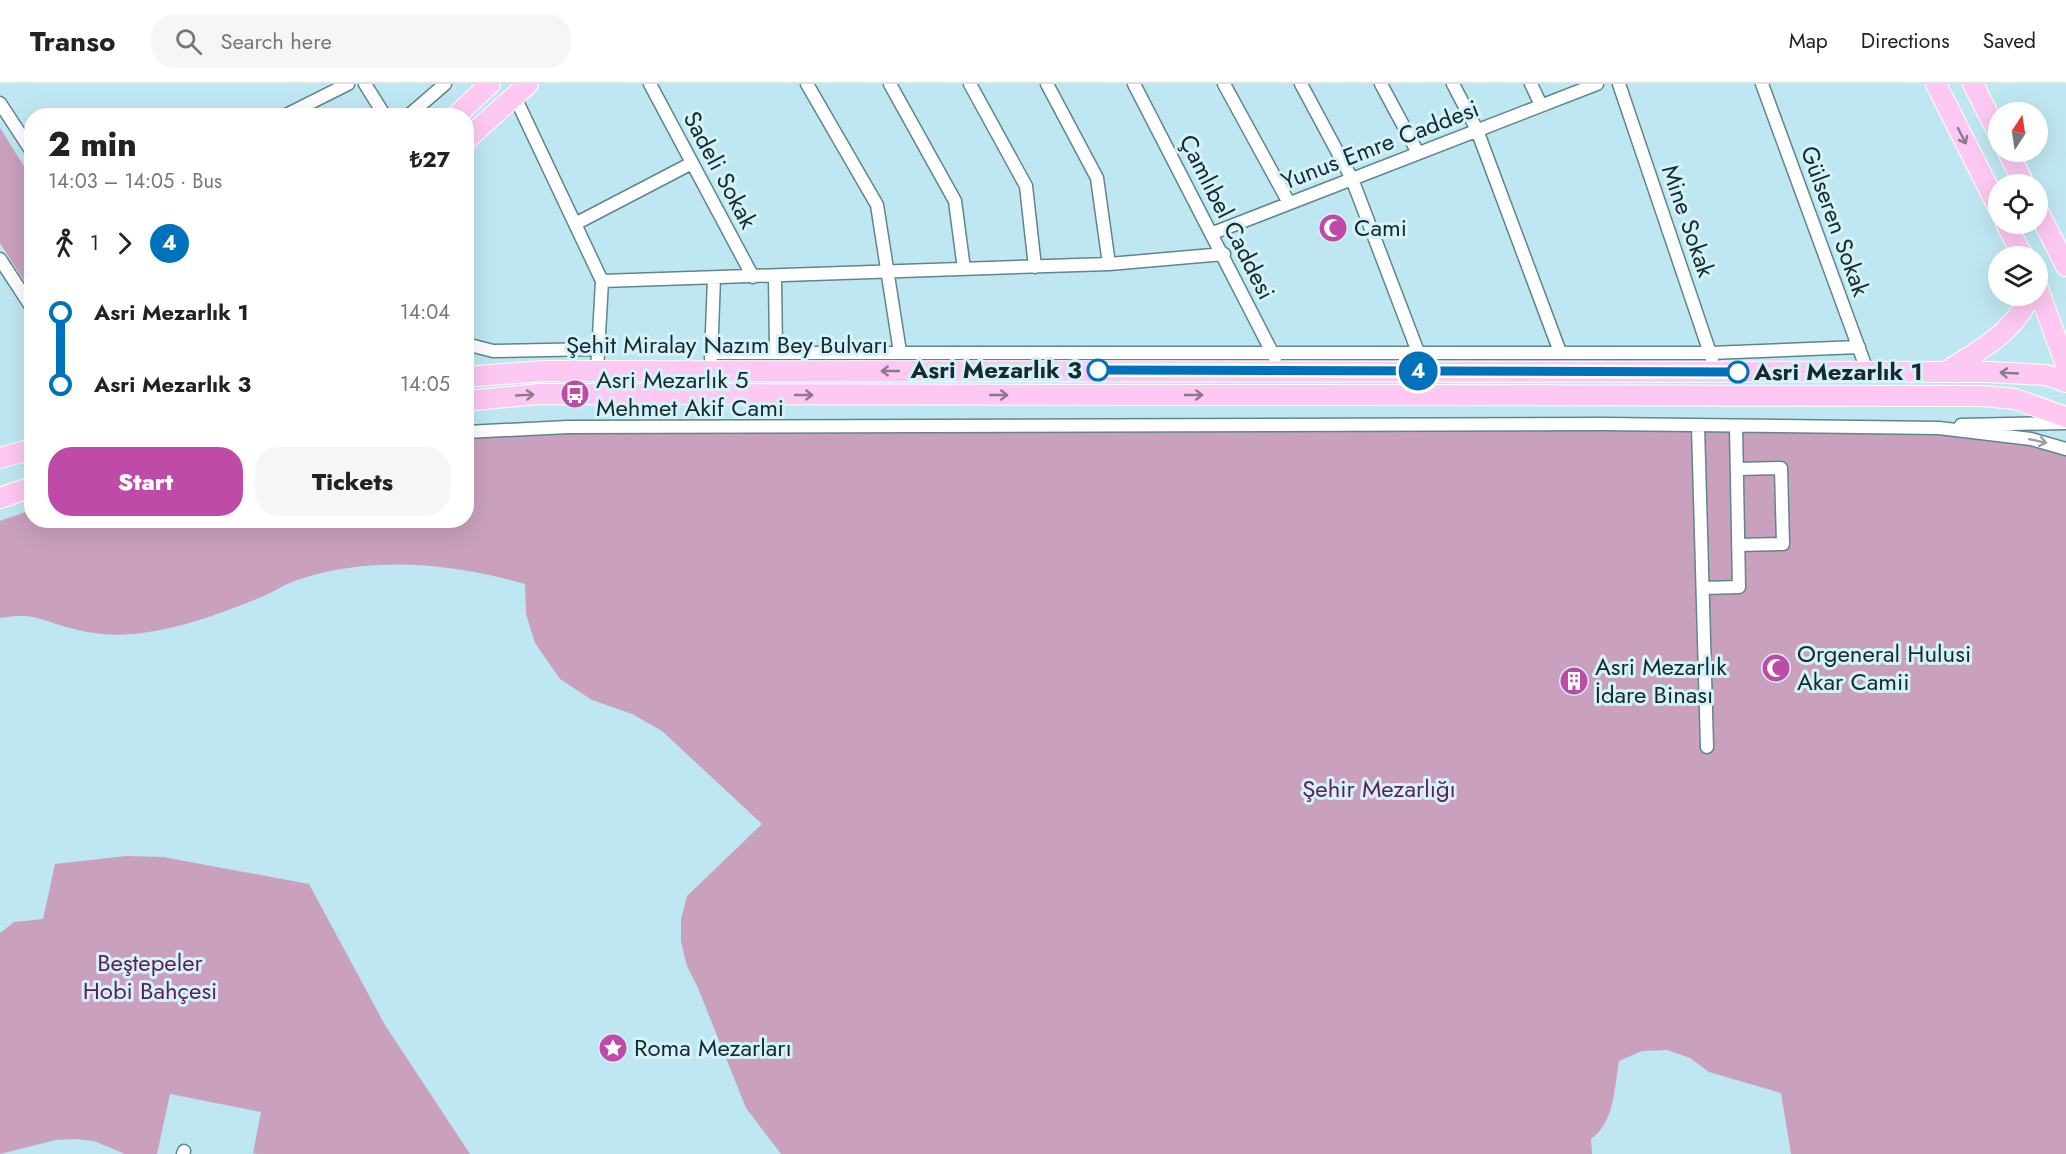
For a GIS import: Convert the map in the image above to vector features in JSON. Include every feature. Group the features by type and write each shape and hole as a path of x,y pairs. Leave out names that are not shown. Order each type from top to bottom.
{"main road":[{"path":"464,108 490,84"},
{"path":"1936,84 1988,187"},
{"path":"1973,84 1988,113"},
{"path":"474,133 522,90"},
{"path":"2048,231 2066,266"},
{"path":"1946,372 2002,335 2025,306"},
{"path":"2044,306 2066,365"},
{"name":"Şehit Miralay Nazım Bey Bulvarı","path":"474,376 533,371 597,371 711,362 1277,362 1717,371 1946,372 2046,375 2066,382"},
{"name":"Şehit Miralay Nazım Bey Bulvarı","path":"474,400 539,394 1982,396 2015,399 2066,417"},
{"path":"3,452 24,445"},
{"path":"3,452 24,450"},
{"path":"0,498 24,490"}],"street":[{"path":"300,108 348,84"},
{"path":"365,84 380,108"},
{"path":"415,108 432,89 445,84"},
{"name":"Sadeli Sokak","path":"650,84 753,277"},
{"path":"807,84 877,205 900,352"},
{"path":"890,84 955,201 964,269"},
{"path":"970,84 1026,186 1035,267"},
{"path":"1047,84 1097,178 1109,264"},
{"name":"Çamlıbel Caddesi","path":"1134,84 1224,254 1277,362"},
{"path":"1224,84 1289,203"},
{"path":"1301,84 1352,178 1418,352"},
{"path":"1381,84 1418,153"},
{"path":"1453,84 1477,130 1560,352"},
{"path":"1530,84 1541,105"},
{"name":"Yunus Emre Caddesi","path":"1213,233 1597,84"},
{"name":"Mine Sokak","path":"1618,84 1717,371"},
{"name":"Gülseren Sokak","path":"1762,84 1868,373"},
{"path":"522,90 575,224 602,282 597,371"},
{"path":"0,103 24,140"},
{"path":"575,224 692,163"},
{"path":"602,282 1109,264 1224,254"},
{"path":"0,260 24,296"},
{"path":"775,276 776,352"},
{"path":"714,278 711,362 776,352 1112,351 1277,362 1418,352 1710,352 1859,347"},
{"path":"474,347 494,351 598,349"},
{"path":"1939,428 1947,425 2066,423"},
{"path":"1698,426 1707,747"},
{"path":"1704,588 1739,587 1736,426"},
{"path":"474,432 568,427 1736,426 1939,428 2031,439 2066,449"},
{"path":"1737,469 1781,468 1783,544 1738,545"}],"green space":[{"path":"0,128 24,166 24,281 0,243"},
{"name":"Şehir Mezarlığı","path":"1409,426 2009,435 2066,449 2066,1154 1791,1154 1781,1093 1709,1072 1690,1058 1667,1050 1642,1051 1619,1061 1612,1104 1605,1123 1591,1139 1592,1154 781,1154 746,1108 687,966 681,942 681,919 687,896 762,824 662,731 632,714 592,700 560,679 535,643 526,614 525,584 440,567 382,565 325,572 297,580 264,596 216,614 183,625 150,632 125,635 101,634 29,616 0,618 0,521 24,512 24,528 474,528 474,433 1037,432"},
{"name":"Beştepeler Hobi Bahçesi","path":"126,856 163,857 309,884 385,1025 470,1154 257,1154 253,1153 261,1112 170,1094 157,1154 125,1154 94,1141 75,1139 56,1140 0,1154 0,933 14,922 43,919 55,864"}],"bus line":[{"name":"4","path":"1098,370 1738,372"}],"place":[{"name":"Cami","path":"1333,228"},
{"name":"Asri Mezarlık 3","path":"1098,370"},
{"name":"Asri Mezarlık 1","path":"1738,372"},
{"name":"Asri Mezarlık 5 Mehmet Akif Cami","path":"575,394"},
{"name":"Orgeneral Hulusi Akar Camii","path":"1776,668"},
{"name":"Asri Mezarlık İdare Binası","path":"1574,681"},
{"name":"Roma Mezarları","path":"613,1048"}]}
